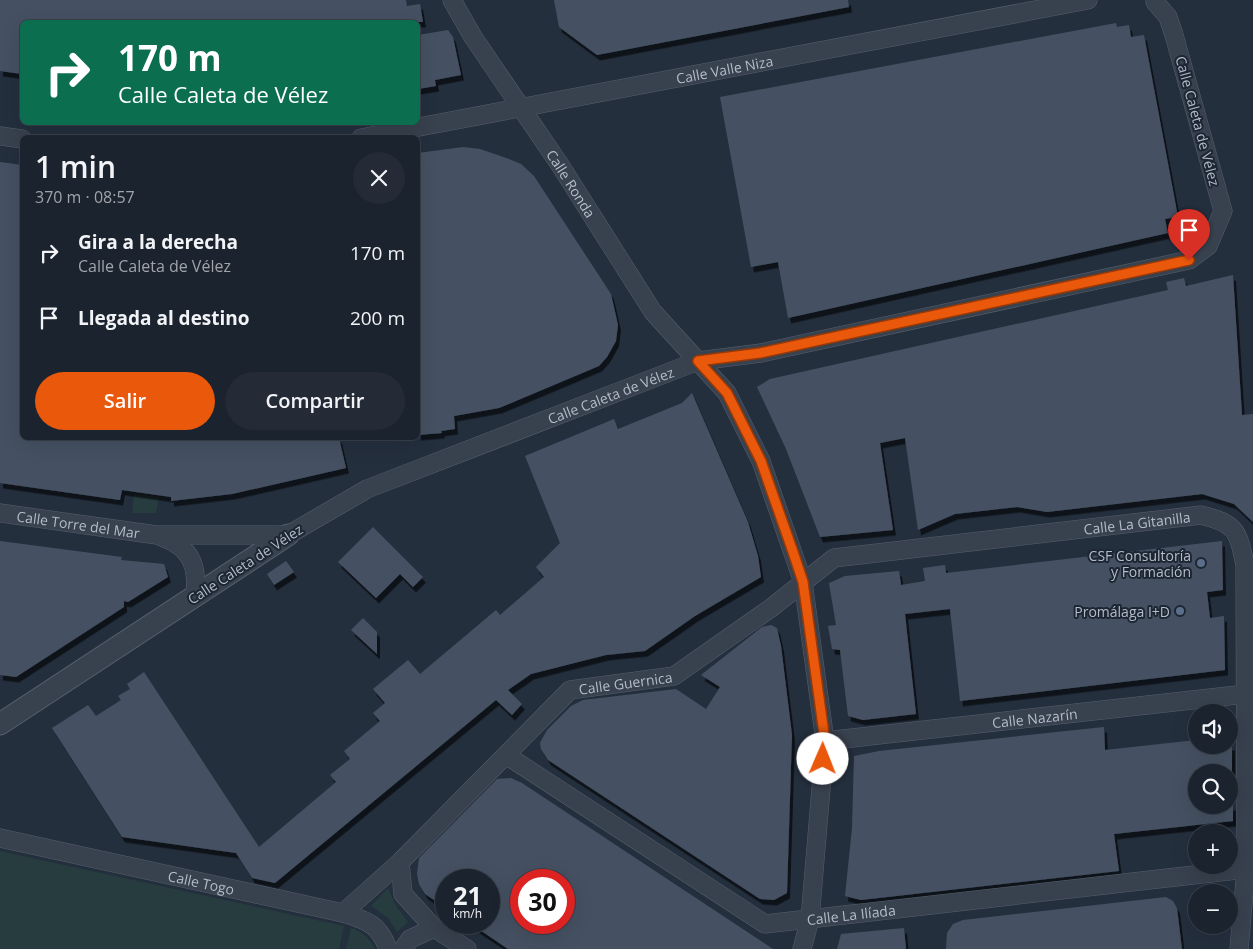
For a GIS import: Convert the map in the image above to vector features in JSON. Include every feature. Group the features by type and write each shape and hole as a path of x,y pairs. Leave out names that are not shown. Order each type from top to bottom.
{"street":[{"name":"Calle Ronda","path":"452,0 472,36 522,108 653,312 727,393 761,461 803,582 825,741 810,919 802,949"},
{"name":"Calle Valle Niza","path":"377,135 1088,0"},
{"name":"Calle Caleta de Vélez","path":"0,724 288,535 368,489 698,361 760,353 1189,260 1208,246 1223,211 1174,35 1168,17 1154,1"},
{"path":"0,136 20,139"},
{"name":"Calle Torre del Mar","path":"0,513 157,535 288,535"},
{"name":"Calle La Gitanilla","path":"803,582 834,558 1201,514 1223,520 1239,536 1244,565 1246,869 1239,949"},
{"name":"Calle Torre del Mar","path":"157,535 178,543 190,554 197,580 195,596"},
{"name":"Calle Guernica","path":"343,913 400,862 570,690 674,676 770,608 803,582"},
{"name":"Calle Nazarín","path":"825,741 1246,694"},
{"name":"Calle La Ilíada","path":"506,755 765,924 860,911 1246,869"},
{"name":"Calle Togo","path":"0,838 343,913 368,921 382,934 388,949"},
{"path":"400,862 403,894 434,928 468,949"},
{"path":"403,949 410,939 434,928"}],"green space":[{"path":"134,494 159,497 156,513 132,513"},
{"path":"0,851 344,926 339,949 0,949"},
{"path":"388,888 396,906 408,922 397,932 388,918 371,906"},
{"path":"351,928 365,936 375,949 346,949"}],"building":[{"path":"0,0 406,0 407,6 420,4 423,22 420,22 420,20 20,20 20,74 0,71"},
{"path":"554,0 848,0 849,7 597,55 559,27"},
{"path":"1116,23 1117,27 1129,25 1131,37 1144,35 1178,217 1165,219 1168,233 788,318 778,262 751,267 720,97"},
{"path":"448,30 453,37 461,75 435,80 436,86 420,89 420,35"},
{"path":"463,147 480,149 521,164 534,176 611,294 618,325 616,341 607,357 599,366 499,408 454,416 455,429 441,431 442,433 420,435 420,153"},
{"path":"0,162 20,165 20,440 339,440 346,468 232,494 171,501 171,497 122,490 120,500 0,483"},
{"path":"1233,275 1242,415 1253,414 1253,522 1234,504 1202,494 1047,512 1017,507 955,514 918,530 905,438 880,443 893,530 820,537 786,449 757,387 770,379 1168,290 1166,282 1184,278 1186,286"},
{"path":"692,393 748,522 758,556 761,577 695,616 645,651 606,655 531,674 508,690 522,704 512,715 496,700 275,883 252,878 236,853 122,837 52,728 88,705 96,716 121,700 118,696 130,689 127,684 144,672 259,847 336,782 330,775 350,759 344,751 380,721 373,713 385,703 373,689 408,660 420,674 496,610 500,615 544,577 536,567 560,543 525,456 614,419 618,429 682,403"},
{"path":"373,527 423,577 413,587 400,574 376,598 338,562"},
{"path":"0,541 122,557 121,560 164,564 168,577 128,602 124,601 124,607 16,677 0,675"},
{"path":"1222,541 1223,590 1207,592 1210,618 1224,616 1225,670 960,701 950,609 905,614 916,714 863,720 848,716 840,650 832,649 828,626 836,625 829,583 845,576 899,571 901,585 925,581 923,568 945,565 946,573"},
{"path":"286,561 294,572 274,585 267,574"},
{"path":"363,618 377,632 377,654 351,630"},
{"path":"771,625 777,628 781,646 792,735 787,893 774,900 760,899 548,760 541,749 540,743 547,730 571,706 583,700 676,689 706,709 720,687 701,675 762,627"},
{"path":"1104,727 1105,750 1188,741 1188,754 1232,754 1232,764 1188,764 1188,814 1233,814 1233,821 1188,824 1188,826 1114,834 1119,871 861,900 845,896 852,828 854,756 879,751"},
{"path":"511,778 522,783 773,949 508,949 486,934 500,934 500,869 435,869 435,901 425,894 419,884 417,874 419,858 497,779"},
{"path":"1166,897 1173,901 1177,908 1182,949 946,949 947,933 953,924 963,920"},
{"path":"904,928 906,949 837,949 841,934"}],"place":[{"name":"CSF Consultoría y Formación","path":"1201,563"},
{"name":"Promálaga I+D","path":"1180,611"}],"route":[{"path":"823,759 825,741 803,582 761,461 727,393 698,361 760,353 1189,260"}]}
